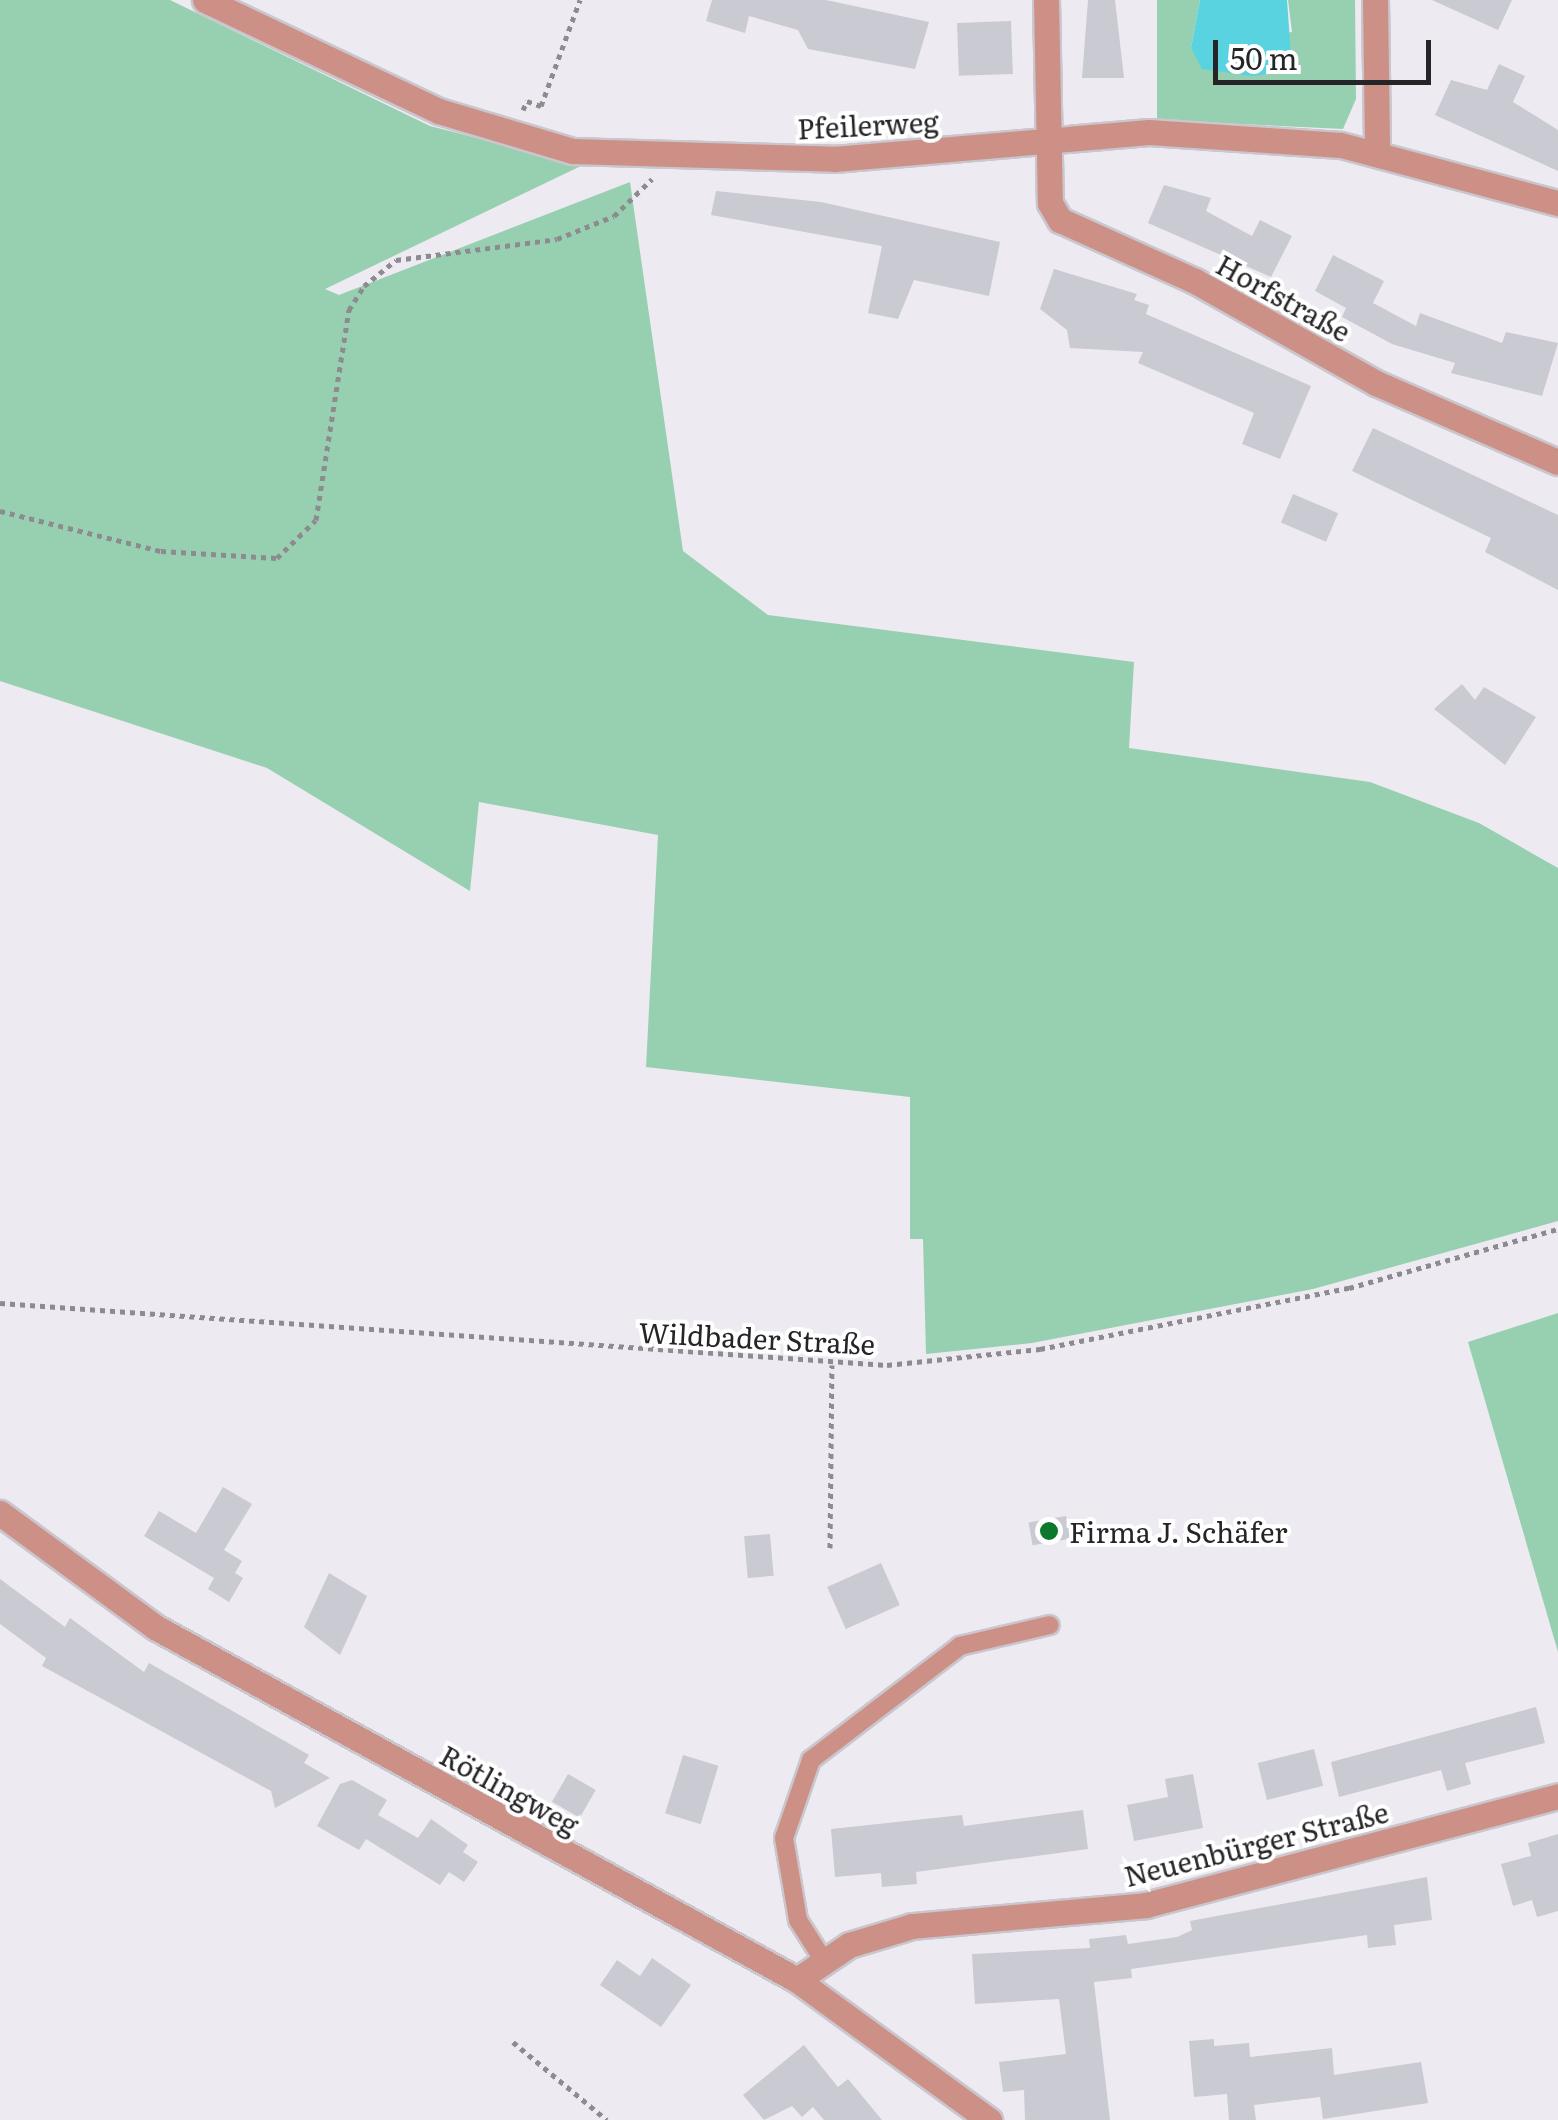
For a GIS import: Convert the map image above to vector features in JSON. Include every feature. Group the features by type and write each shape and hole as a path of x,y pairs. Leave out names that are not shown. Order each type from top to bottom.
{"street":[{"name":"Pfeilerweg","path":"205,0 438,111 572,151 670,150 727,158 886,157 1047,136 1149,132 1377,152 1558,203"},
{"path":"1046,0 1047,136"},
{"path":"1375,0 1377,152"},
{"name":"Horfstraße","path":"1047,136 1050,203 1060,220 1195,281 1376,382 1558,462"},
{"name":"Rötlingweg","path":"0,1513 155,1627 797,1980 988,2120"},
{"name":"Neuenbürger Straße","path":"797,1980 822,1958 962,1917 1146,1906 1558,1796"}],"lane":[{"path":"822,1958 798,1920 784,1838 811,1760 960,1646 1050,1625"}],"path":[{"path":"527,101 541,106 580,0"},
{"path":"0,511 161,550 277,558 316,520 349,310 364,286 396,260 557,238 614,216 648,186 670,150"},
{"name":"Wildbader Straße","path":"0,1303 832,1366 1040,1349 1349,1288 1558,1230"},
{"path":"830,1548 832,1366"},
{"path":"513,2042 608,2120"}],"green space":[{"path":"0,0 170,0 430,126 583,165 325,289 339,295 630,182 683,551 768,615 1134,662 1129,748 1370,782 1479,823 1558,868 1558,1221 1313,1289 1032,1343 926,1354 923,1239 910,1239 910,1097 646,1067 658,835 479,802 470,891 267,768 0,681"},
{"path":"1157,0 1200,0 1191,48 1292,32 1288,0 1355,0 1356,99 1343,129 1157,120"},
{"path":"1558,1313 1558,1652 1468,1342"}],"water":[{"path":"1200,0 1287,0 1291,56 1274,73 1252,76 1202,69 1191,48"}],"building":[{"path":"712,0 826,0 929,22 915,69 808,49 798,30 749,16 745,33 706,21"},
{"path":"1088,0 1115,0 1124,78 1082,78"},
{"path":"1432,0 1512,0 1498,30"},
{"path":"1011,21 1013,74 959,76 957,23"},
{"path":"1499,64 1525,76 1513,102 1558,130 1558,171 1435,115 1451,80 1487,90"},
{"path":"1164,185 1211,198 1206,211 1252,236 1260,220 1292,236 1271,277 1148,223"},
{"path":"716,191 821,202 1000,242 989,296 914,280 898,319 868,313 882,246 711,215"},
{"path":"1333,255 1384,281 1373,303 1416,326 1420,313 1502,343 1506,332 1558,343 1542,396 1451,373 1455,363 1392,344 1342,317 1346,308 1315,291"},
{"path":"1054,269 1137,294 1134,300 1149,305 1146,314 1311,386 1280,459 1242,444 1254,413 1138,363 1143,352 1070,348 1067,330 1040,309"},
{"path":"1373,428 1558,515 1558,590 1485,552 1491,538 1352,471"},
{"path":"1293,494 1338,513 1326,542 1281,523"},
{"path":"1462,684 1475,700 1484,687 1536,717 1505,765 1434,709"},
{"path":"223,1487 252,1504 224,1550 242,1561 235,1573 243,1578 229,1602 208,1589 214,1578 144,1536 159,1511 196,1533"},
{"name":"Firma J. Schäfer","path":"1066,1516 1070,1539 1033,1545 1029,1523"},
{"path":"770,1534 774,1576 748,1578 744,1536"},
{"path":"881,1563 900,1605 846,1629 827,1587"},
{"path":"329,1573 367,1596 340,1655 304,1627"},
{"path":"0,1579 65,1627 70,1618 144,1672 149,1663 309,1755 304,1763 330,1778 275,1808 271,1791 42,1666 46,1658 0,1624"},
{"path":"1536,1707 1545,1743 1465,1763 1471,1784 1447,1791 1441,1770 1339,1797 1331,1762"},
{"path":"1314,1749 1323,1786 1267,1800 1258,1763"},
{"path":"683,1755 718,1766 701,1824 665,1813"},
{"path":"568,1774 596,1790 580,1818 552,1802"},
{"path":"1193,1774 1203,1828 1134,1841 1127,1805 1168,1797 1165,1779"},
{"path":"352,1780 387,1800 378,1815 418,1838 431,1819 468,1845 463,1852 478,1862 464,1882 449,1872 440,1885 366,1839 359,1850 317,1826 340,1784"},
{"path":"1083,1810 1088,1849 916,1872 917,1884 882,1887 881,1873 835,1877 831,1829 962,1815 964,1826"},
{"path":"1558,1834 1558,1911 1537,1917 1532,1900 1513,1906 1501,1864 1531,1856 1528,1843"},
{"path":"1427,1877 1432,1920 1394,1925 1396,1945 1368,1948 1367,1935 1131,1969 1132,1978 1094,1982 1110,2120 1025,2120 1024,2090 1003,2092 999,2062 1066,2054 1059,1999 975,2004 972,1954 1090,1948 1089,1939 1126,1935 1128,1944 1177,1937 1192,1930 1190,1921"},
{"path":"652,1958 691,1985 661,2027 600,1985 617,1960 640,1976"},
{"path":"1214,2039 1214,2046 1249,2043 1250,2057 1332,2048 1334,2075 1421,2062 1428,2103 1323,2119 1320,2097 1254,2105 1256,2120 1229,2120 1227,2094 1194,2097 1189,2041"},
{"path":"804,2045 838,2087 848,2079 882,2120 824,2120 813,2107 802,2117 792,2106 764,2120 743,2095"}],"place":[{"name":"Firma J. Schäfer","path":"1049,1531"}]}
